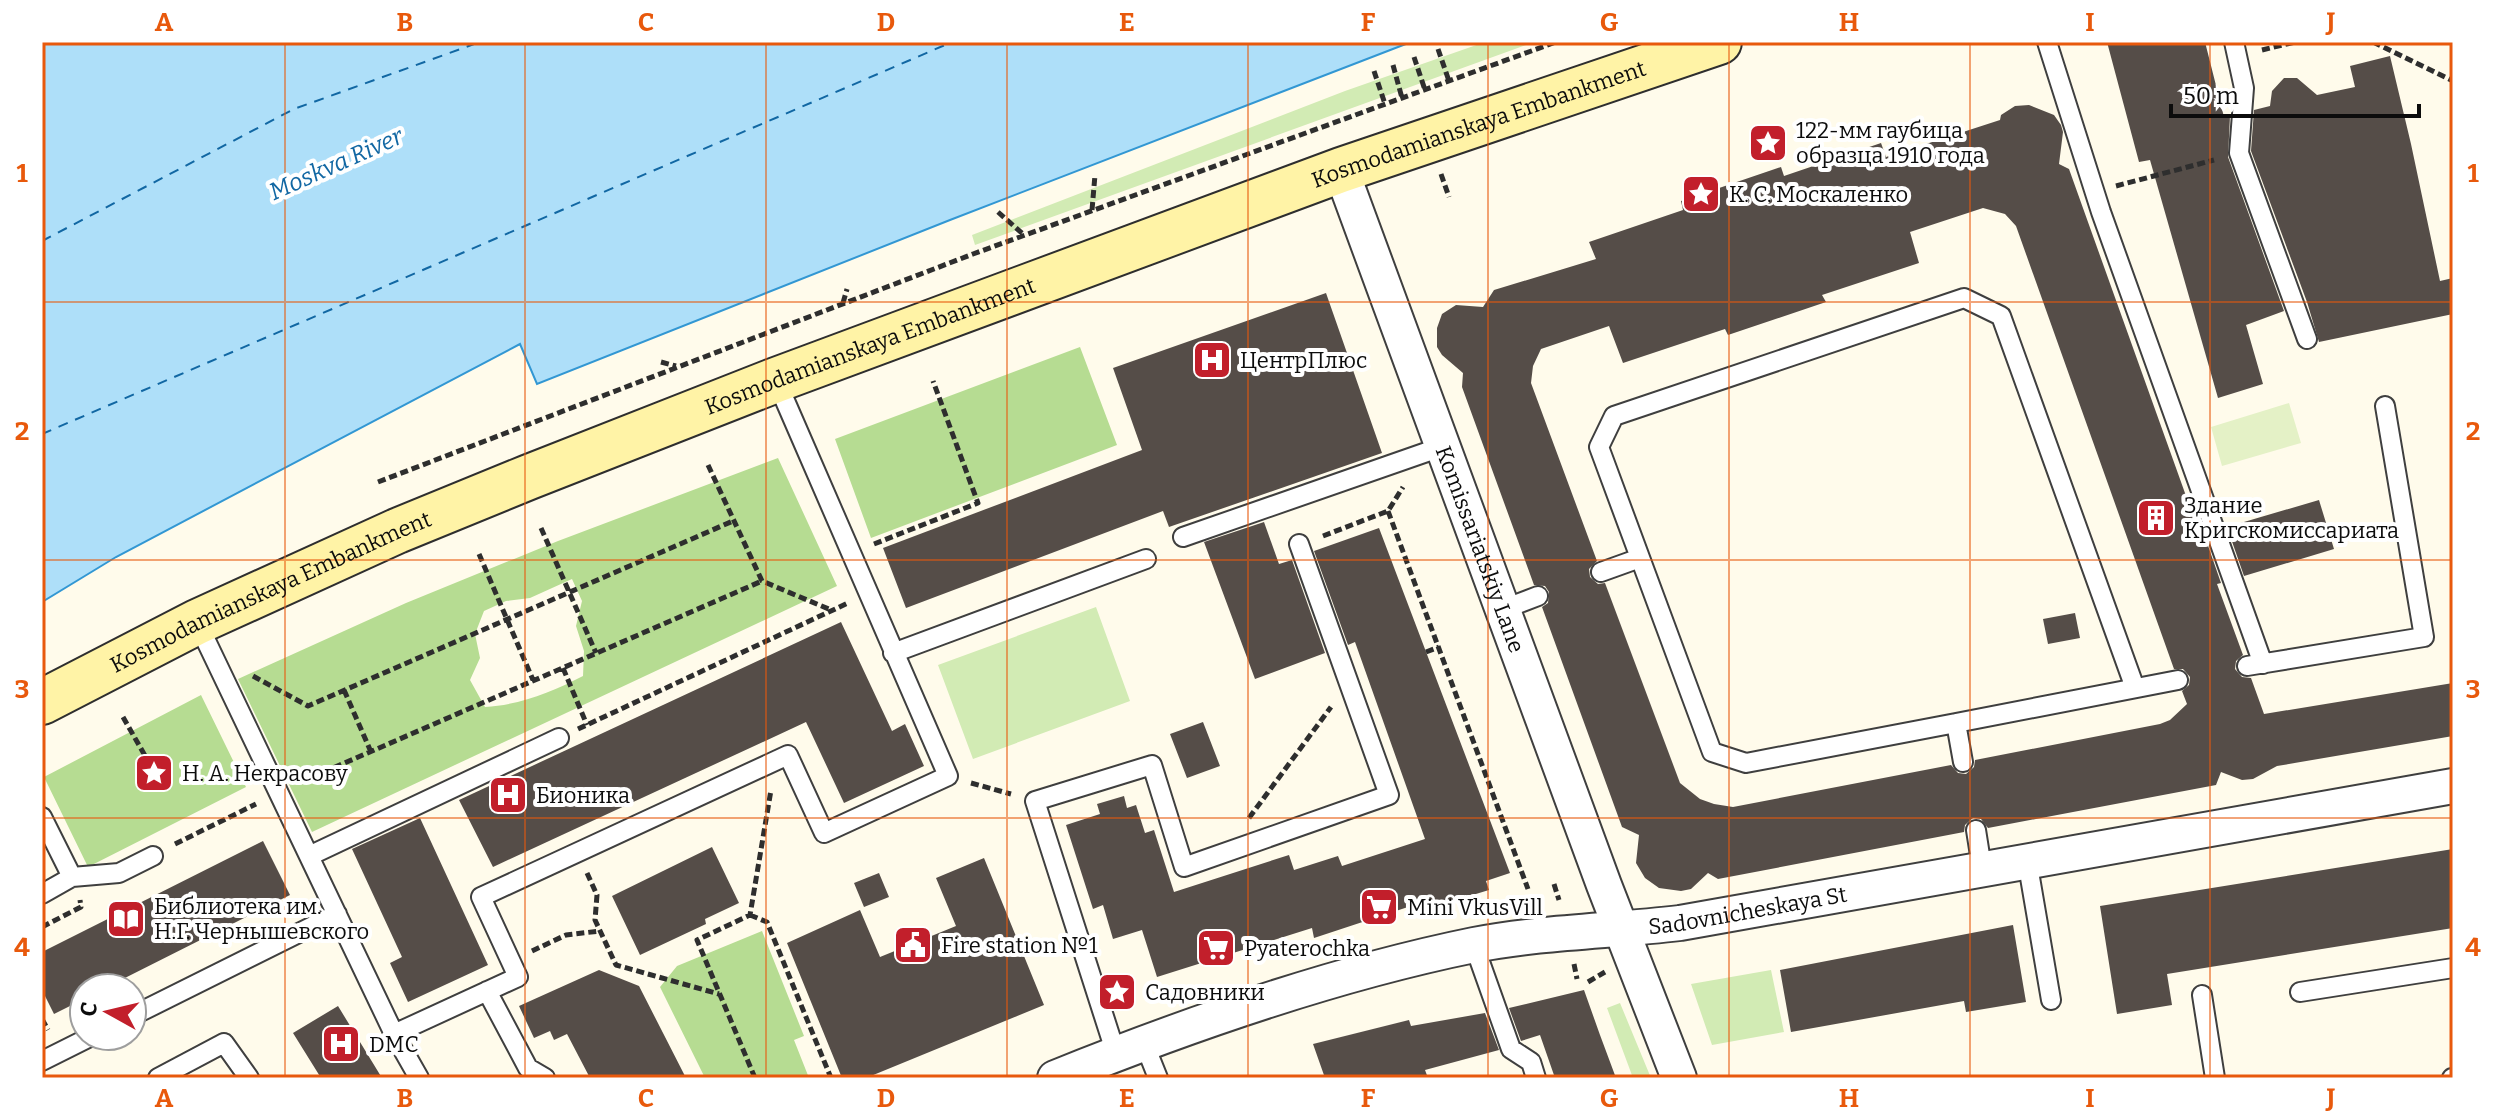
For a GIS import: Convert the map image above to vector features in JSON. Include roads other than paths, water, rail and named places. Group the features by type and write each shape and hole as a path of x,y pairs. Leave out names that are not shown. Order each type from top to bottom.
{"main road":[{"name":"Kosmodamianskaya Embankment","path":"42,702 197,622 397,531 776,380 1341,170 1719,42"}],"street":[{"name":"Komissariatskiy Lane","path":"1341,170 1621,930 1679,1078"},
{"name":"Sadovnicheskaya St","path":"1055,1078 1130,1048 1320,985 1474,945 1680,923 2453,786"}],"lane":[{"path":"2047,42 2094,191 2255,665 2424,637 2385,406"},
{"path":"2236,49 2244,88 2239,153 2307,339"},
{"path":"2135,688 2001,316 1964,298 1614,416 1599,447 1712,752 1746,763 2178,680"},
{"path":"394,1034 518,977 481,897 788,755 824,833 948,776 776,380"},
{"path":"1183,537 1444,446"},
{"path":"1158,1078 1130,1048 1035,801 1152,765 1184,867 1389,795 1299,544"},
{"path":"1601,572 1640,558"},
{"path":"893,653 1146,559"},
{"path":"1504,609 1538,596"},
{"path":"197,622 394,1034 419,1078"},
{"path":"1956,723 1963,762"},
{"path":"309,856 559,738"},
{"path":"42,817 72,877"},
{"path":"1976,830 1982,868"},
{"path":"42,894 72,877 119,873 153,856"},
{"path":"2027,860 2051,1000"},
{"path":"148,1008 337,914"},
{"path":"1474,945 1511,1049 1531,1062 1536,1078"},
{"path":"2300,992 2453,968"},
{"path":"487,991 528,1068 545,1078"},
{"path":"2202,995 2215,1078"},
{"path":"158,1078 224,1043 249,1078"},
{"path":"42,1061 68,1048"}],"water":[{"name":"Moskva River","path":"42,42 1411,42 537,384 520,344 116,557 42,602"}],"place":[{"name":"122-мм гаубица образца 1910 года","path":"1768,143"},
{"name":"К. С. Москаленко","path":"1701,194"},
{"name":"ЦентрПлюс","path":"1212,360"},
{"name":"Здание Кригскомиссариата","path":"2156,518"},
{"name":"Н. А. Некрасову","path":"154,773"},
{"name":"Бионика","path":"508,795"},
{"name":"Mini VkusVill","path":"1379,907"},
{"name":"Библиотека им. Н.Г. Чернышевского","path":"126,919"},
{"name":"Fire station №1","path":"913,945"},
{"name":"Pyaterochka","path":"1216,948"},
{"name":"Садовники","path":"1117,992"},
{"name":"DMC","path":"341,1044"}]}
